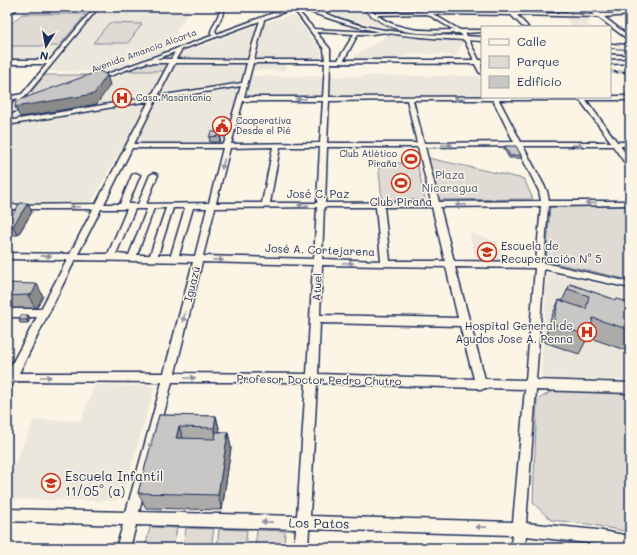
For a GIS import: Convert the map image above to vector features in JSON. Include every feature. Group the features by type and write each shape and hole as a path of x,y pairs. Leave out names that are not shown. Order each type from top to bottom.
{"main road":[{"path":"302,7 313,8 347,23 385,31 412,35 481,38"},
{"name":"Avenida Amancio Alcorta","path":"264,19 287,8"},
{"path":"287,8 297,9"},
{"name":"Avenida Amancio Alcorta","path":"89,82 264,19 297,9 313,8"},
{"path":"611,45 630,46"},
{"path":"8,111 34,100 25,94"}],"street":[{"path":"7,15 17,7"},
{"path":"8,111 25,94 97,7"},
{"path":"216,36 212,32 224,7"},
{"path":"363,7 394,27 417,31 481,31"},
{"path":"394,7 399,13"},
{"path":"148,61 480,62 466,37 459,31 426,12 423,7"},
{"path":"588,7 630,39"},
{"path":"374,14 567,8 565,15"},
{"name":"Atuel","path":"297,9 327,49 328,55 312,378 301,548"},
{"path":"509,10 565,15 600,16 630,14"},
{"path":"509,10 525,26"},
{"name":"Iguazú","path":"123,548 227,146 250,61 264,19"},
{"path":"312,30 357,32 385,31"},
{"path":"611,31 630,31"},
{"path":"340,62 357,32"},
{"path":"8,379 73,257 179,49"},
{"path":"611,51 630,52"},
{"path":"7,62 51,62"},
{"path":"611,62 630,62"},
{"path":"7,122 244,84"},
{"path":"7,99 25,94"},
{"path":"495,98 520,145 544,196 545,204 518,548"},
{"path":"582,98 630,164"},
{"path":"240,99 630,98"},
{"path":"410,99 464,322 481,385"},
{"path":"129,146 630,144"},
{"path":"266,205 277,145"},
{"path":"123,206 136,175"},
{"path":"141,207 154,175"},
{"name":"José C. Paz","path":"7,207 630,203"},
{"path":"380,205 386,264"},
{"path":"111,257 132,206"},
{"path":"132,257 150,206"},
{"path":"153,258 170,206"},
{"path":"174,258 188,206"},
{"name":"José A. Cortejarena","path":"7,256 132,257 386,264 540,265 630,285"},
{"path":"7,313 43,313"},
{"path":"315,319 464,322"},
{"name":"Profesor Doctor Pedro Chutro","path":"8,379 312,378 481,385 630,388"},
{"name":"Los Patos","path":"7,515 520,528 596,536 630,543"}],"shaded area":[{"path":"27,7 92,7 86,14 22,14"},
{"path":"101,7 192,7 164,51 141,59 132,59 129,62 133,63 107,72 49,71"},
{"path":"331,7 357,7 389,28 348,19 321,9"},
{"path":"294,15 321,50 321,59 287,59 285,71 253,70 251,76 480,76 481,95 244,96 228,149 120,151 91,202 7,203 7,124 15,114 266,22"},
{"path":"564,17 585,17 590,22 586,23 590,26 572,26"},
{"path":"388,35 462,40 463,42 455,56 439,54 412,54 390,60 348,60"},
{"path":"7,46 59,46 46,61 7,61"},
{"name":"Escuela de Recuperación N° 5","path":"469,232 497,242 504,263 477,263"},
{"name":"Hospital General de Agudos Jose A. Penna","path":"547,273 630,291 630,381 545,378 541,373"},
{"path":"95,385 155,386 123,494 116,501 7,499 7,481 34,420 81,421"},
{"path":"541,541 595,548 535,548 536,544"}],"green space":[{"path":"22,14 86,14 59,46 7,46 7,28"},
{"path":"109,23 142,24 128,43 93,43"},
{"path":"152,62 169,64 165,71 126,71"},
{"path":"45,75 103,75 35,96 31,92"},
{"name":"Plaza Nicaragua","path":"428,158 524,179 533,199 434,200"},
{"name":"Club Piraña","path":"378,163 417,163 425,200 382,200"},
{"path":"630,206 630,280 546,261 550,207"},
{"path":"554,390 630,393 630,532 588,524 551,520 533,503 537,400"},
{"path":"150,527 177,528 173,548 145,548"},
{"path":"186,528 214,529 211,548 183,548"},
{"path":"219,529 247,530 245,548 217,548"},
{"path":"257,530 285,531 284,548 255,548"}],"building":[{"path":"100,71 107,75 94,94 15,107 16,101"},
{"path":"211,132 221,132 220,136 209,137"},
{"path":"505,146 516,146 521,155 510,156"},
{"path":"20,203 28,203 13,226 7,226 7,223"},
{"path":"7,283 37,284 32,294 7,296"},
{"path":"570,284 616,300 630,303 630,330 593,318 589,336 553,324 559,300 586,309 589,296 568,289"},
{"path":"21,315 28,315 27,320 19,320"},
{"path":"159,415 216,416 214,428 179,427 176,438 215,439 216,432 228,432 218,495 138,493"},
{"path":"131,546 201,548 130,548"}],"railway":[{"path":"611,72 630,72"}],"place":[{"name":"Casa Masantonio","path":"122,98"},
{"name":"Cooperativa Desde el Pié","path":"222,126"},
{"name":"Club Atlético Piraña","path":"411,159"},
{"name":"Club Piraña","path":"401,183"},
{"name":"Escuela de Recuperación N° 5","path":"487,252"},
{"name":"Hospital General de Agudos Jose A. Penna","path":"587,332"},
{"name":"Escuela Infantil 11/05° (a)","path":"51,483"}]}
